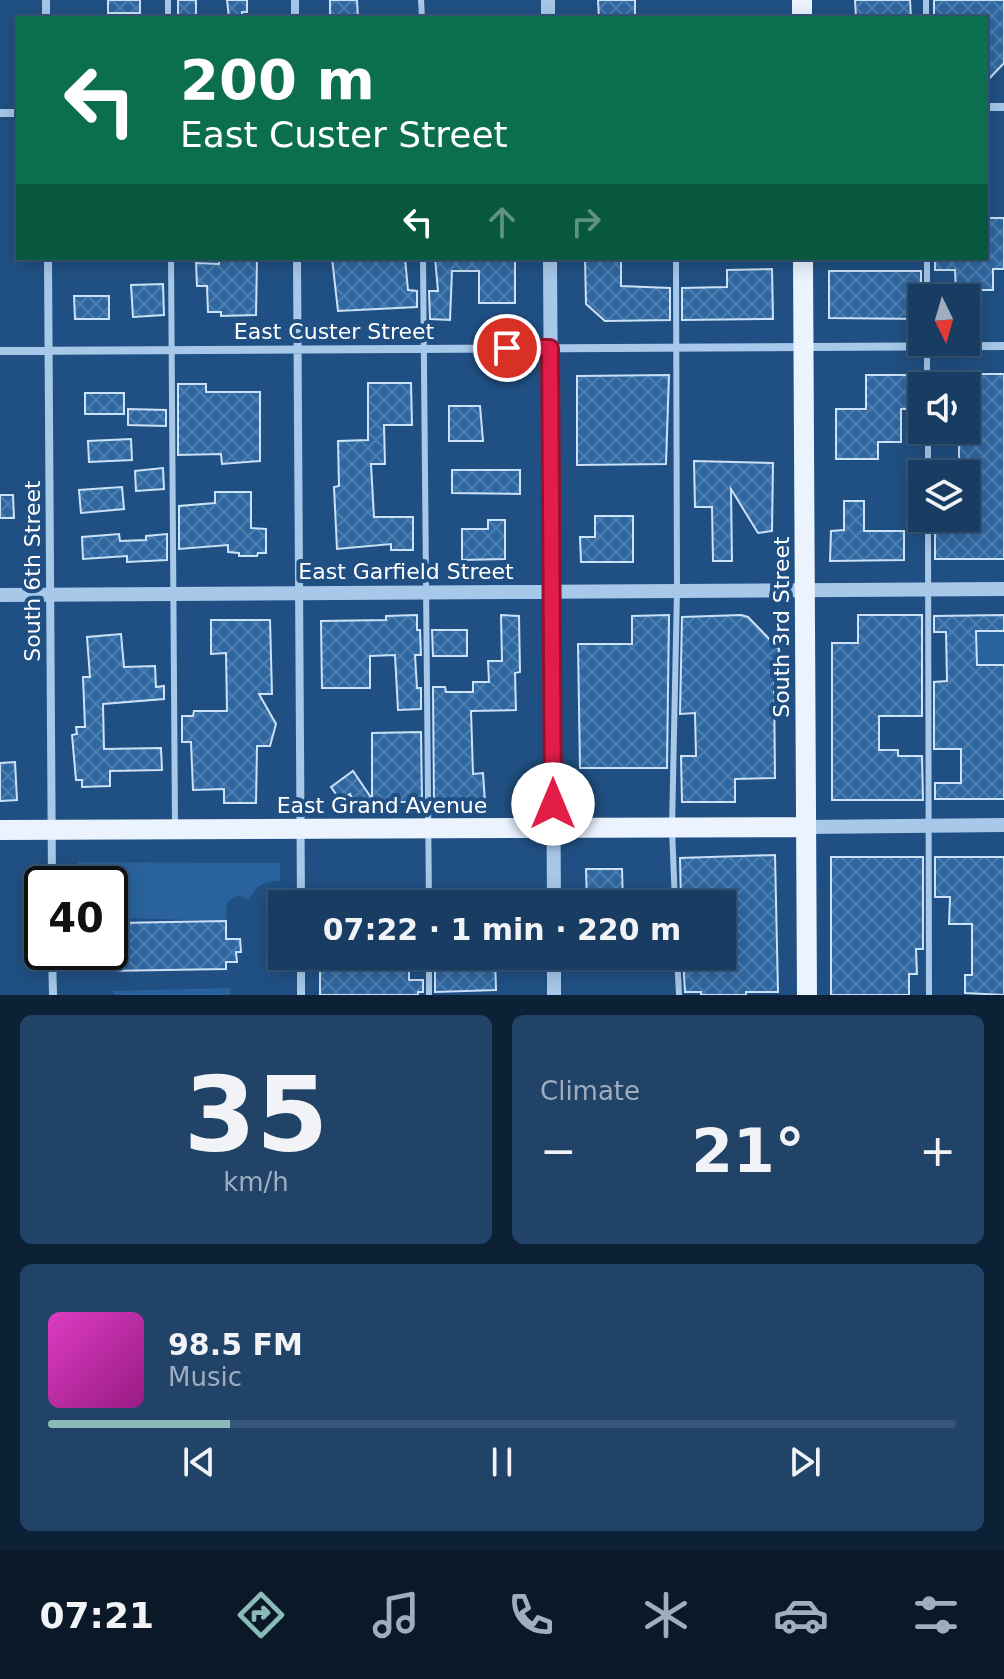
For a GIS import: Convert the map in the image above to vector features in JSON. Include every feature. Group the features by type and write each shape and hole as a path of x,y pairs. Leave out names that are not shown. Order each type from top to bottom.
{"main road":[{"name":"South 3rd Street","path":"803,260 807,995"},
{"name":"East Grand Avenue","path":"0,830 806,827"}],"street":[{"name":"South 6th Street","path":"48,260 52,866"},
{"path":"297,260 301,890"},
{"path":"550,260 554,890"},
{"name":"East Custer Street","path":"0,351 908,344"},
{"name":"East Custer Street","path":"980,345 1004,346"},
{"name":"East Garfield Street","path":"0,595 1004,589"},
{"name":"East Grand Avenue","path":"806,827 1004,825"},
{"path":"52,970 53,995"},
{"path":"301,970 301,995"},
{"path":"554,970 554,995"}],"lane":[{"path":"171,260 175,829"},
{"path":"423,260 429,890"},
{"path":"674,890 672,828 677,591 676,260"},
{"path":"927,260 927,284"},
{"path":"928,532 929,995"},
{"path":"429,970 429,995"},
{"path":"678,970 679,995"}],"shaded area":[{"path":"976,631 1004,631 1004,665 977,665"},
{"path":"78,862 280,863 280,881 261,885 249,900 238,895 227,902 226,921 128,918 128,866 78,866"},
{"path":"230,988 230,995 116,995 112,991"}],"building":[{"path":"108,0 140,0 140,13 108,13"},
{"path":"178,0 196,0 196,16 178,16"},
{"path":"227,0 247,0 247,12 242,12 242,16 229,16"},
{"path":"330,0 357,0 358,16 330,16"},
{"path":"598,0 635,0 635,16 599,16"},
{"path":"855,0 910,0 911,16 856,16"},
{"path":"934,0 1004,0 1004,63 988,80 988,16 934,15"},
{"path":"988,218 1004,218 1004,269 993,269 993,290 980,290 980,284 956,284 955,270 935,270 935,260 988,260"},
{"path":"219,260 257,260 256,315 221,316 221,312 208,312 207,286 197,286 196,263 219,264"},
{"path":"332,260 405,260 408,290 417,291 417,307 338,311"},
{"path":"435,260 515,260 515,303 479,303 479,271 452,271 450,320 430,319 429,291 438,291"},
{"path":"585,260 621,260 621,286 670,288 670,320 605,321 586,304"},
{"path":"772,269 773,319 682,320 682,288 727,287 727,270"},
{"path":"829,271 921,271 921,284 908,284 908,319 829,318"},
{"path":"163,284 164,315 133,317 131,285"},
{"path":"74,296 109,296 109,319 75,319"},
{"path":"980,374 1004,374 1004,559 935,559 935,532 980,532 980,460 959,460 959,444 980,444"},
{"path":"669,375 666,464 577,465 577,376"},
{"path":"866,375 908,375 908,409 901,409 901,442 878,442 878,459 836,459 836,409 866,409"},
{"path":"368,383 411,383 412,425 384,425 385,464 371,464 374,517 413,517 413,550 391,550 391,544 337,549 334,487 339,486 338,441 368,440"},
{"path":"178,384 206,384 206,392 260,392 260,461 222,464 221,454 178,455"},
{"path":"85,393 124,393 124,414 85,414"},
{"path":"449,406 480,406 483,441 449,441"},
{"path":"128,409 166,410 166,426 128,425"},
{"path":"131,439 132,460 89,462 88,441"},
{"path":"694,461 773,463 772,531 758,533 731,489 732,561 713,561 712,507 695,507"},
{"path":"163,468 164,489 136,491 135,471"},
{"path":"452,470 520,470 520,494 452,493"},
{"path":"122,487 124,509 81,513 79,490"},
{"path":"215,492 251,492 251,528 266,529 266,553 239,556 239,553 228,552 228,545 179,549 179,506 215,503"},
{"path":"0,495 13,495 14,518 0,518"},
{"path":"844,501 864,501 864,531 904,531 904,560 830,561 831,531 844,530"},
{"path":"595,516 633,516 633,562 581,562 580,537 595,537"},
{"path":"488,520 505,520 505,559 462,560 462,529 488,529"},
{"path":"119,534 120,541 146,540 146,536 167,534 167,560 127,562 127,556 83,559 82,537"},
{"path":"417,615 421,655 415,655 421,709 398,710 395,655 370,656 370,688 322,688 321,621 386,620 386,616"},
{"path":"501,615 519,616 520,672 515,673 516,710 471,711 473,774 483,773 485,802 434,803 433,687 445,687 446,692 473,692 473,682 489,682 488,661 502,661"},
{"path":"669,615 667,768 580,768 578,644 632,644 632,616"},
{"path":"858,615 922,615 922,716 879,716 879,750 898,750 898,756 922,756 923,800 832,800 832,643 858,643"},
{"path":"1004,615 1004,631 976,631 977,665 1004,665 1004,799 935,799 935,783 961,783 961,749 934,749 934,682 947,681 946,632 934,632 934,616"},
{"path":"682,617 748,617 779,649 780,681 774,681 775,778 735,779 735,802 682,802 681,756 696,756 695,713 680,714"},
{"path":"211,620 270,620 272,694 259,694 276,724 270,746 257,746 256,803 224,803 224,789 193,790 191,742 182,742 182,716 193,716 194,711 227,711 226,653 211,654"},
{"path":"432,630 467,630 467,656 433,656"},
{"path":"121,634 124,667 155,666 156,687 164,686 164,699 103,704 104,749 161,748 162,770 110,771 110,786 82,787 82,780 76,780 72,735 77,734 76,727 85,727 83,677 90,677 87,637"},
{"path":"421,732 422,802 354,802 350,794 340,800 331,787 353,771 372,799 372,733"},
{"path":"15,762 17,800 0,801 0,763"},
{"path":"775,855 778,992 701,995 701,992 685,992 684,970 736,970 736,890 681,890 680,858"},
{"path":"831,857 923,857 923,949 916,949 917,974 909,974 909,995 831,995"},
{"path":"935,857 1004,857 1004,995 965,993 965,975 972,975 972,924 949,924 950,897 935,897"},
{"path":"586,869 622,869 623,890 587,890"},
{"path":"226,921 226,939 240,939 241,952 236,952 237,962 226,962 226,969 105,971 128,970 128,923"},
{"path":"320,970 408,970 409,980 423,980 423,992 418,992 418,995 320,995"},
{"path":"435,970 495,970 496,990 435,992"}],"route":[{"path":"507,348 550,348 553,804"}]}
